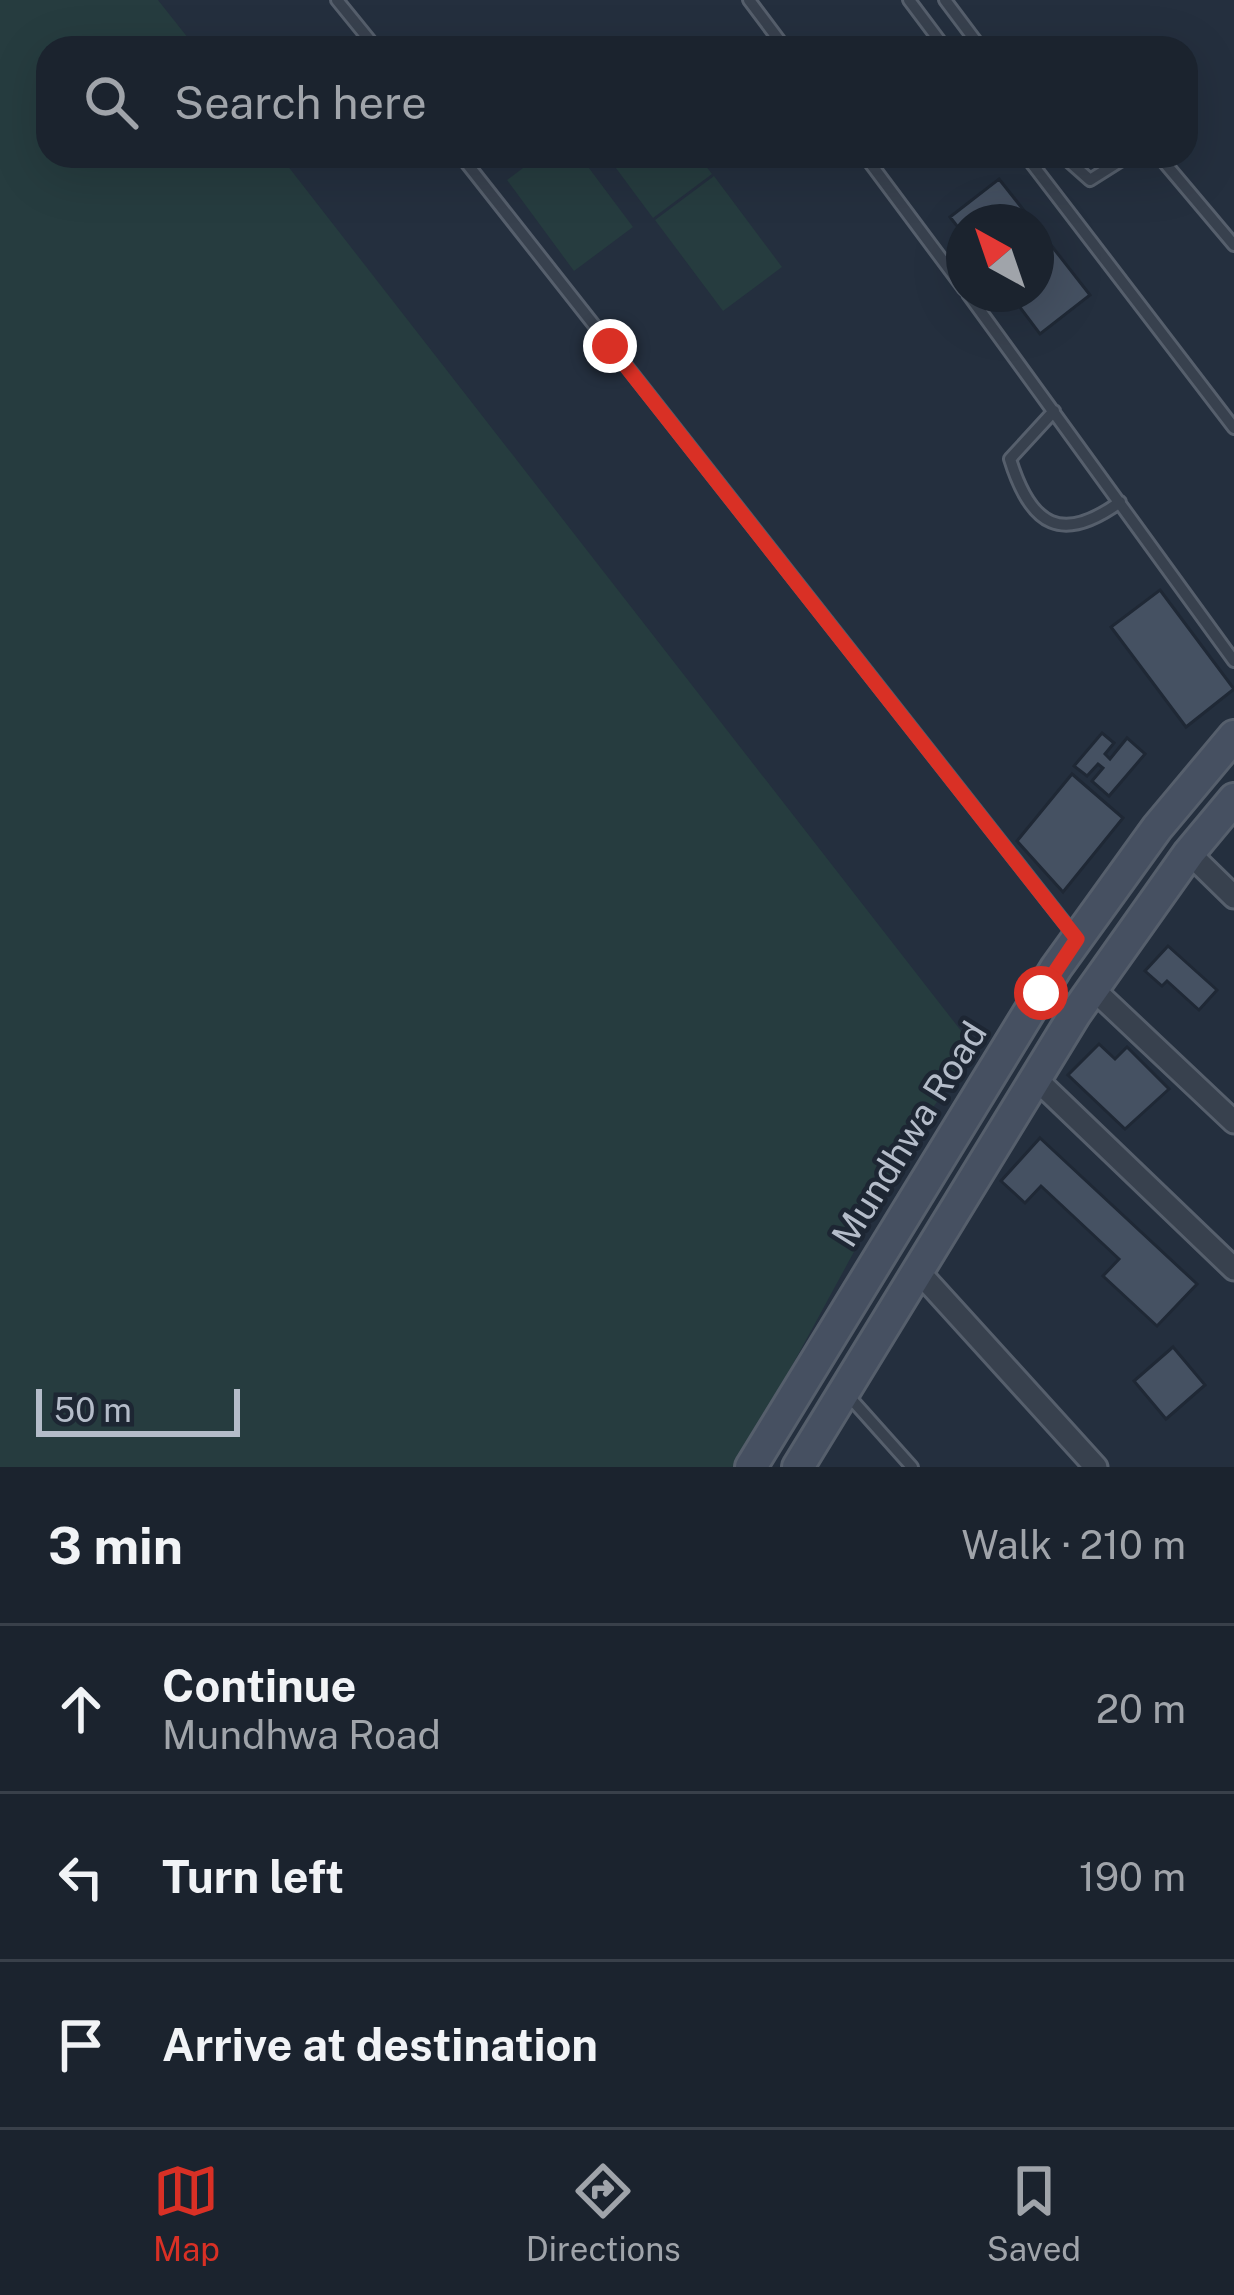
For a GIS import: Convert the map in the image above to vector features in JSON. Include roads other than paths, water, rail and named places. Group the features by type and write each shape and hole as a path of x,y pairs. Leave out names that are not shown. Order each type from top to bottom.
{"main road":[{"name":"Mundhwa Road","path":"751,1467 1041,993 1157,828 1234,736"},
{"path":"798,1467 1084,1001 1189,853 1234,799"},
{"path":"1041,993 1084,1001"}],"street":[{"path":"1189,853 1234,897"},
{"path":"1084,1001 1234,1122"},
{"path":"1036,1078 1234,1269"},
{"path":"918,1271 1096,1467"}],"lane":[{"path":"337,0 366,36"},
{"path":"749,0 775,36"},
{"path":"909,0 936,36"},
{"path":"944,0 972,36"},
{"path":"470,168 1077,939"},
{"path":"874,168 946,264"},
{"path":"1035,168 1234,428"},
{"path":"1076,168 1090,180 1109,168"},
{"path":"1169,168 1234,244"},
{"path":"981,312 1234,661"},
{"path":"1054,411 1010,459 1017,481 1054,526 1067,529 1090,524 1120,502"},
{"path":"843,1389 912,1467"}]}
